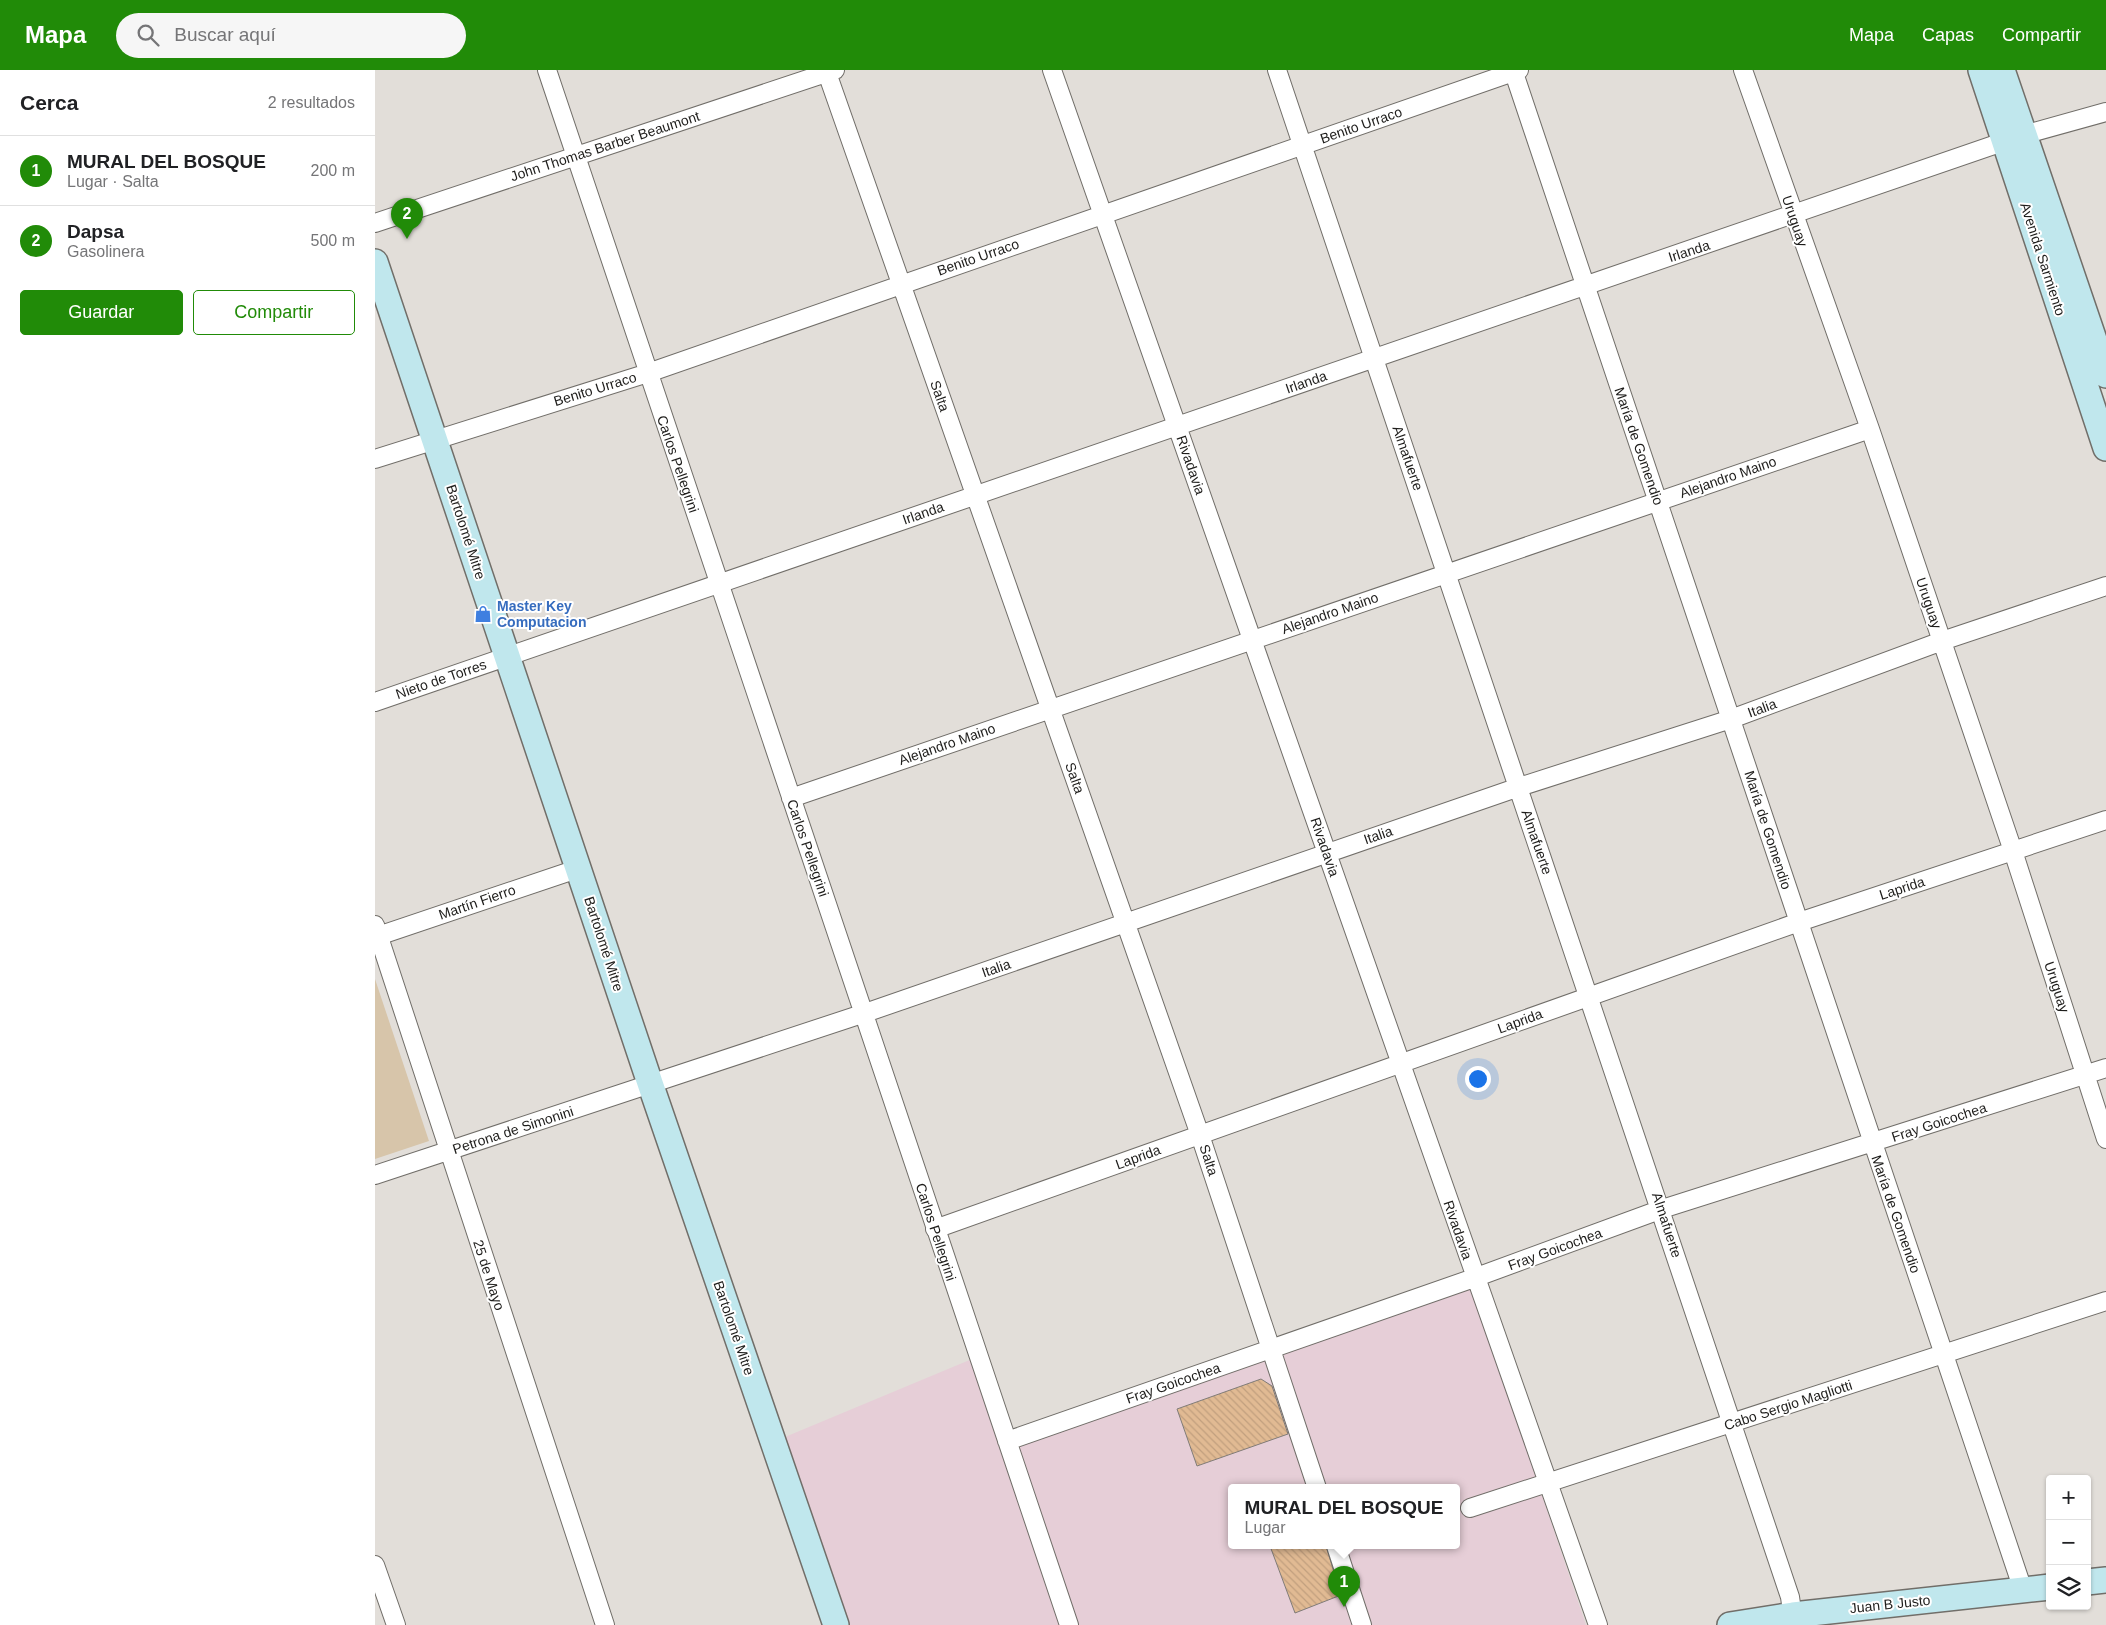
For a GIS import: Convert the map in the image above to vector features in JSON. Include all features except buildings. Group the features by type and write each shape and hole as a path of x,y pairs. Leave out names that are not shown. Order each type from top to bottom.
{"main road":[{"name":"Avenida Sarmiento","path":"1981,70 2014,140 2106,375"},
{"name":"Avenida Sarmiento","path":"2002,70 2014,140 2106,448"},
{"name":"Bartolomé Mitre","path":"375,262 580,868 651,1086 836,1625"},
{"path":"2091,1582 2106,1580"},
{"name":"Juan B Justo","path":"1730,1625 1793,1620 2046,1587"}],"street":[{"name":"Carlos Pellegrini","path":"547,70 1069,1625"},
{"name":"Rivadavia","path":"1052,70 1401,1063 1474,1278 1598,1625"},
{"name":"Almafuerte","path":"1277,70 1661,1210 1790,1598 1793,1620"},
{"name":"Uruguay","path":"1743,70 1870,429 2013,850 2106,1139"},
{"name":"John Thomas Barber Beaumont","path":"375,223 829,71"},
{"name":"Salta","path":"829,71 901,283 1200,1135 1316,1484"},
{"name":"Benito Urraco","path":"375,459 648,373 901,283 1104,215 1515,71"},
{"name":"María de Gomendio","path":"1515,71 1585,286 2023,1590"},
{"name":"Irlanda","path":"507,656 2014,140 2106,112"},
{"name":"Alejandro Maino","path":"791,798 1870,429"},
{"name":"Italia","path":"651,1086 865,1014 1327,852 1519,787 1731,719 1942,641 2106,586"},
{"name":"Nieto de Torres","path":"375,702 507,656"},
{"name":"Laprida","path":"935,1229 1799,922 2106,820"},
{"name":"Martín Fierro","path":"376,933 580,868"},
{"name":"25 de Mayo","path":"376,933 605,1625"},
{"name":"Fray Goicochea","path":"1007,1441 1474,1278 1661,1210 1873,1144 2106,1068"},
{"name":"Petrona de Simonini","path":"375,1175 651,1086"},
{"name":"Cabo Sergio Magliotti","path":"1470,1508 2106,1301"},
{"path":"1336,1549 1362,1625"},
{"path":"375,1565 396,1625"}],"shaded area":[{"path":"375,979 429,1141 375,1159"},
{"path":"1471,1286 1586,1625 847,1625 785,1437 972,1359 1001,1451"}],"place":[{"name":"Dapsa","path":"407,239"},
{"name":"Master Key Computacion","path":"483,614"},
{"name":"MURAL DEL BOSQUE","path":"1344,1607"}]}
